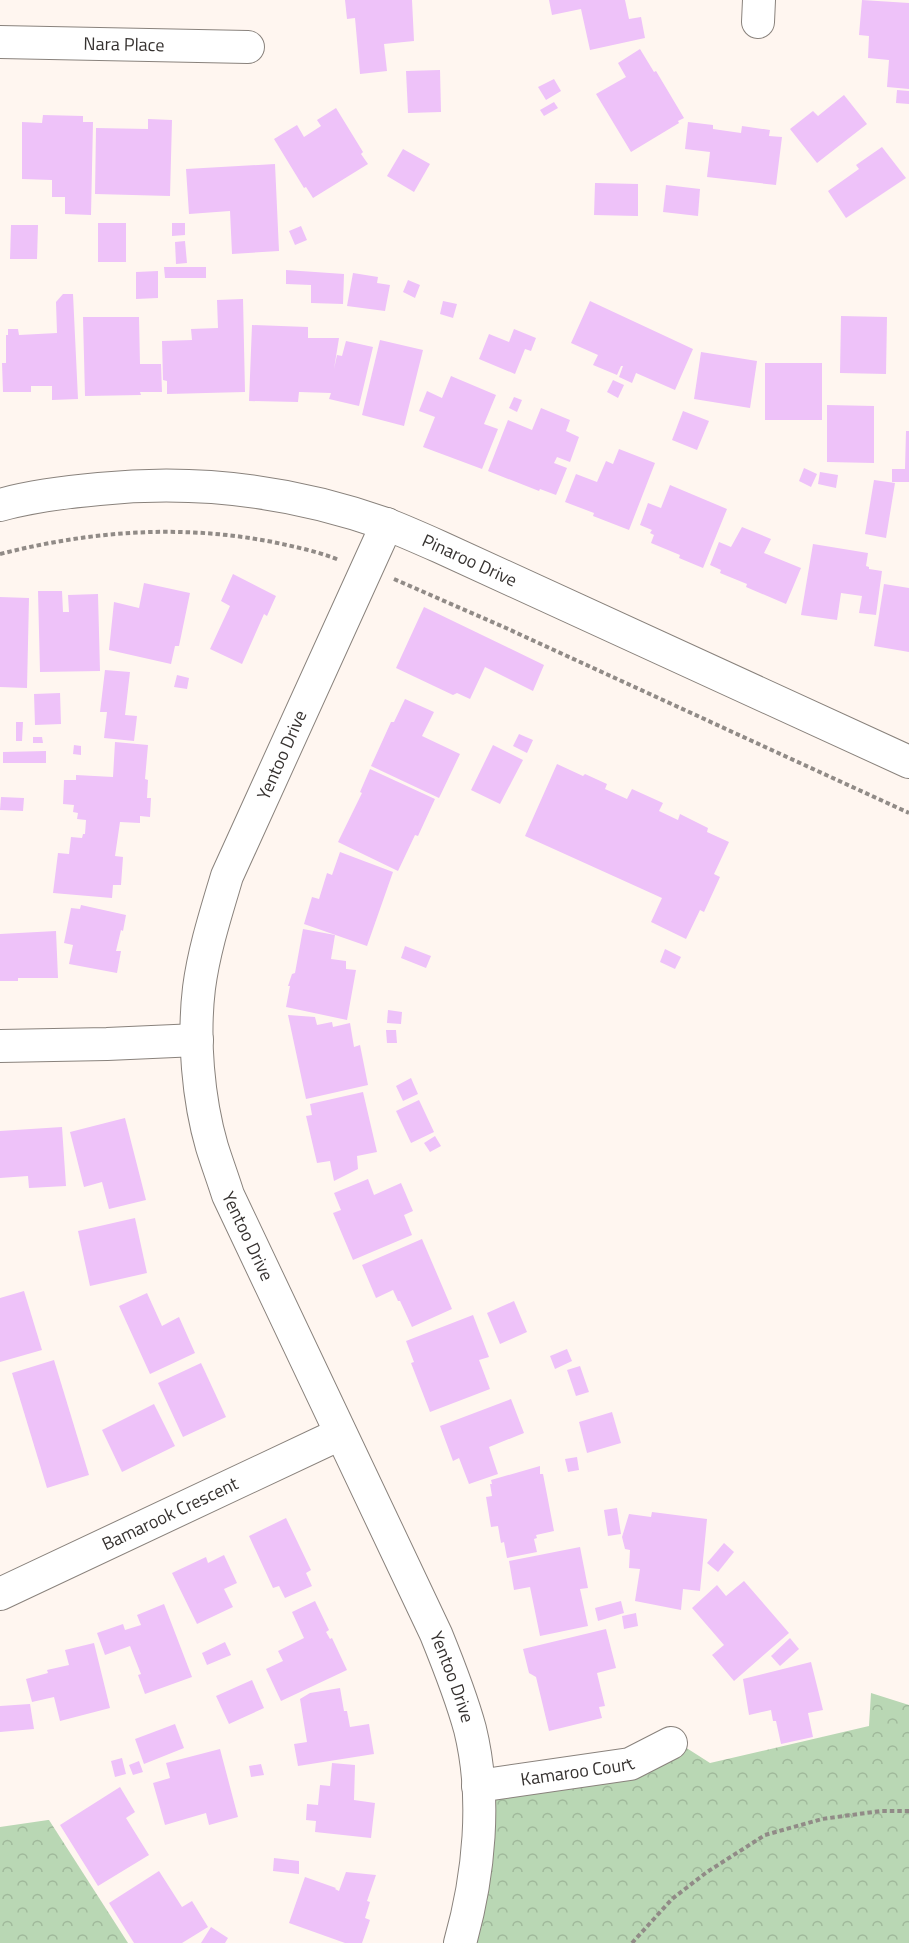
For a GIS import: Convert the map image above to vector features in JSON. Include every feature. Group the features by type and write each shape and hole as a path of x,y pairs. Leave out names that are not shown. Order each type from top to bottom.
{"street":[{"name":"Nara Place","path":"0,42 248,47"},
{"name":"Pinaroo Drive","path":"0,506 67,492 128,486 193,485 268,493 331,507 387,524 451,552 909,762"},
{"name":"Yentoo Drive","path":"387,524 227,876 211,930 200,987 197,1040 201,1092 212,1145 228,1195 431,1624 455,1680 470,1731 478,1786 478,1844 470,1910 460,1943"},
{"path":"0,1046 197,1040"},
{"name":"Bamarook Crescent","path":"0,1594 340,1434"},
{"name":"Kamaroo Court","path":"478,1786 630,1764 671,1743"}],"path":[{"path":"0,554 50,542 137,531 210,533 306,549 404,583 909,813"},
{"path":"632,1943 672,1899 707,1872 765,1835 822,1820 881,1811 909,1811"}],"green space":[{"path":"871,1693 909,1705 909,1943 463,1943 480,1788 674,1740 710,1763 869,1726"},
{"path":"49,1820 128,1943 0,1943 0,1827"}],"building":[{"path":"345,0 412,0 414,41 384,44 387,71 360,74 355,18 347,19"},
{"path":"549,0 625,0 629,19 641,17 645,38 590,50 581,9 552,15"},
{"path":"862,0 909,3 909,89 887,87 889,60 868,58 869,36 859,35"},
{"path":"640,49 684,118 631,152 596,94 626,77 618,63"},
{"path":"440,70 441,112 408,113 406,71"},
{"path":"554,79 561,91 546,100 538,87"},
{"path":"897,90 909,91 909,104 896,103"},
{"path":"844,95 867,124 817,163 790,129 813,111 818,116"},
{"path":"554,102 558,108 544,116 540,110"},
{"path":"336,108 368,164 313,198 306,187 304,188 274,139 297,125 304,137 321,126 317,120"},
{"path":"43,115 83,116 83,122 93,122 91,215 65,214 65,197 52,197 52,180 22,179 22,122 42,123"},
{"path":"148,119 172,120 170,196 95,194 96,128 148,129"},
{"path":"688,122 713,125 713,129 741,133 742,126 770,130 769,136 782,137 776,185 707,177 710,152 685,149"},
{"path":"882,147 906,178 846,218 828,191 859,169 856,165"},
{"path":"403,149 430,164 414,192 387,176"},
{"path":"275,164 279,251 232,254 230,211 189,214 186,169"},
{"path":"595,183 638,184 638,216 594,215"},
{"path":"666,185 700,189 698,216 663,212"},
{"path":"98,223 126,223 126,262 98,262"},
{"path":"172,223 185,223 185,235 172,236"},
{"path":"11,225 38,225 37,259 10,259"},
{"path":"301,226 307,240 295,245 289,231"},
{"path":"185,241 187,263 176,264 175,242"},
{"path":"164,267 206,267 206,278 165,278"},
{"path":"286,270 344,274 343,304 311,303 311,285 286,284"},
{"path":"158,271 158,298 136,299 136,272"},
{"path":"353,273 378,277 377,283 390,285 385,311 347,306"},
{"path":"408,280 420,285 415,298 403,292"},
{"path":"63,294 73,294 78,399 52,400 52,386 31,386 31,392 3,392 2,363 6,363 8,329 18,329 19,335 57,333 56,302"},
{"path":"243,299 245,392 167,394 167,381 163,380 162,341 192,340 191,329 218,328 217,300"},
{"path":"443,301 457,304 453,318 440,314"},
{"path":"590,301 693,349 675,390 636,373 632,383 619,377 623,366 617,375 593,365 598,355 571,343"},
{"path":"841,316 887,317 886,374 840,373"},
{"path":"83,317 139,317 140,364 161,364 162,392 140,392 141,395 85,396"},
{"path":"252,325 308,327 308,338 339,338 334,369 337,355 342,356 346,341 373,347 359,406 329,399 331,393 299,392 298,402 249,401"},
{"path":"514,329 536,338 531,351 525,349 515,374 479,359 489,334 509,342"},
{"path":"380,340 423,350 404,426 362,415"},
{"path":"701,352 757,361 750,408 694,399"},
{"path":"765,363 822,363 822,420 765,420"},
{"path":"451,376 496,395 484,424 498,429 482,469 423,447 435,417 419,411 427,391 442,398"},
{"path":"613,380 624,385 618,398 607,392"},
{"path":"514,397 522,400 517,412 509,408"},
{"path":"827,405 874,406 874,463 827,462"},
{"path":"541,408 570,420 566,431 579,437 570,462 557,457 554,463 567,468 556,495 540,489 539,491 488,471 508,420 532,430"},
{"path":"683,411 709,421 697,450 672,440"},
{"path":"906,431 909,431 909,482 892,482 892,469 905,469"},
{"path":"619,449 655,463 629,530 565,502 576,474 597,482 606,461 613,464"},
{"path":"804,468 817,474 811,487 799,481"},
{"path":"820,472 838,475 836,488 818,484"},
{"path":"874,480 895,483 886,538 865,534"},
{"path":"670,485 727,509 703,568 651,543 654,535 650,533 652,530 640,525 648,503 661,508"},
{"path":"742,527 771,539 764,553 801,568 786,604 746,587 747,584 720,573 721,570 710,565 719,542 731,547"},
{"path":"813,544 868,553 866,566 869,569 882,571 876,615 859,613 862,596 841,593 837,620 801,615"},
{"path":"233,574 276,596 267,616 264,614 242,664 210,649 230,606 221,601"},
{"path":"144,583 190,593 179,646 175,646 171,664 109,650 114,602 139,608"},
{"path":"884,584 909,588 909,652 874,646"},
{"path":"38,591 62,591 63,612 69,612 68,595 98,594 100,671 40,672"},
{"path":"0,597 29,598 27,688 0,687"},
{"path":"424,607 544,665 533,691 485,667 470,699 457,693 453,695 396,668"},
{"path":"105,670 130,672 125,715 137,716 134,741 104,738 107,712 100,712"},
{"path":"177,675 189,678 187,689 174,687"},
{"path":"60,693 61,724 35,725 34,694"},
{"path":"405,699 434,712 422,736 460,754 439,798 371,766 391,722 394,722"},
{"path":"16,722 23,722 22,741 16,741"},
{"path":"519,734 533,740 527,753 513,746"},
{"path":"33,737 42,737 43,743 33,743"},
{"path":"115,742 148,745 145,779 148,780 147,798 151,798 150,817 140,816 140,823 120,822 115,856 123,857 121,885 113,885 112,898 53,893 58,853 69,854 71,837 82,838 85,834 86,820 77,819 78,813 73,812 74,805 63,804 64,780 76,780 76,775 113,777"},
{"path":"74,745 81,746 81,755 73,754"},
{"path":"493,745 523,760 500,804 471,790"},
{"path":"46,751 46,763 3,763 3,752"},
{"path":"557,764 607,784 605,789 627,799 632,789 663,803 659,811 678,820 680,814 708,828 707,832 729,842 714,874 720,877 704,912 700,910 686,939 651,922 662,898 525,836"},
{"path":"370,769 435,799 398,871 338,842 362,793 360,792"},
{"path":"1,797 24,798 23,811 0,810"},
{"path":"340,852 393,872 367,946 304,924 312,897 319,899 327,873 332,875"},
{"path":"81,905 126,915 116,951 121,951 117,973 69,964 73,945 64,943 71,908 80,909"},
{"path":"303,929 335,935 331,959 346,961 346,969 356,970 347,1020 286,1007 290,986 288,986 292,974 295,973"},
{"path":"56,931 58,978 18,978 18,981 0,981 0,934"},
{"path":"405,946 431,956 426,968 401,958"},
{"path":"665,949 681,957 675,969 660,962"},
{"path":"388,1010 402,1012 401,1024 387,1023"},
{"path":"288,1015 315,1017 317,1025 332,1022 333,1027 350,1023 354,1047 360,1045 368,1085 306,1099"},
{"path":"386,1030 396,1030 397,1043 387,1043"},
{"path":"411,1078 418,1094 403,1101 396,1086"},
{"path":"363,1092 377,1152 357,1156 358,1169 334,1181 330,1161 317,1163 306,1116 312,1115 310,1104"},
{"path":"419,1100 434,1132 411,1143 396,1111"},
{"path":"125,1118 146,1200 109,1209 102,1182 84,1187 70,1132"},
{"path":"62,1127 66,1186 29,1188 28,1176 0,1178 0,1131"},
{"path":"435,1136 441,1146 430,1152 424,1143"},
{"path":"368,1179 374,1195 401,1183 413,1211 404,1215 412,1235 353,1260 333,1213 341,1210 334,1193"},
{"path":"135,1218 147,1273 90,1286 78,1231"},
{"path":"422,1239 452,1309 412,1327 393,1290 376,1298 362,1265"},
{"path":"24,1291 42,1350 0,1362 0,1298"},
{"path":"147,1293 162,1326 179,1317 195,1353 150,1374 119,1306"},
{"path":"514,1301 527,1332 500,1344 487,1313"},
{"path":"473,1315 489,1357 479,1360 490,1389 430,1412 411,1363 414,1362 406,1341"},
{"path":"567,1349 572,1361 555,1369 550,1356"},
{"path":"54,1360 89,1475 47,1488 12,1373"},
{"path":"201,1363 226,1417 183,1437 158,1383"},
{"path":"580,1366 589,1392 576,1396 567,1370"},
{"path":"511,1399 524,1433 489,1447 498,1474 469,1484 459,1458 453,1461 440,1426"},
{"path":"154,1404 175,1446 122,1472 102,1430"},
{"path":"612,1412 621,1443 587,1453 579,1422"},
{"path":"577,1457 579,1470 568,1472 565,1459"},
{"path":"540,1466 554,1531 536,1535 537,1538 534,1539 537,1552 507,1558 498,1526 491,1527 486,1497 492,1496 491,1480"},
{"path":"617,1508 621,1534 608,1536 604,1510"},
{"path":"652,1512 707,1519 700,1591 683,1589 681,1610 635,1601 640,1569 629,1568 630,1550 625,1549 622,1537 629,1514 651,1517"},
{"path":"286,1518 311,1570 306,1573 312,1586 285,1598 279,1586 273,1588 249,1536"},
{"path":"724,1543 734,1552 718,1572 707,1563"},
{"path":"580,1547 588,1588 580,1589 588,1626 540,1636 530,1587 514,1590 509,1561"},
{"path":"224,1555 237,1583 224,1589 233,1607 197,1624 172,1573 206,1557 208,1563"},
{"path":"744,1581 789,1633 734,1681 712,1655 724,1645 692,1608 717,1585 726,1596"},
{"path":"315,1601 329,1630 326,1632 330,1639 332,1638 347,1670 281,1701 266,1669 283,1661 278,1651 304,1638 292,1612"},
{"path":"621,1601 624,1613 598,1621 595,1608"},
{"path":"164,1604 192,1677 145,1694 138,1675 141,1674 130,1646 105,1655 97,1633 123,1624 125,1630 141,1625 137,1615"},
{"path":"636,1613 638,1626 624,1629 622,1616"},
{"path":"606,1629 616,1668 597,1673 605,1706 599,1707 602,1718 549,1731 536,1677 529,1673 523,1649"},
{"path":"790,1638 799,1649 780,1666 771,1656"},
{"path":"225,1642 231,1655 207,1665 202,1653"},
{"path":"94,1643 110,1708 60,1721 54,1697 32,1702 26,1679 48,1673 47,1670 69,1665 65,1650"},
{"path":"811,1662 823,1710 808,1713 813,1737 781,1744 771,1710 749,1715 743,1679"},
{"path":"252,1680 264,1708 229,1724 216,1696"},
{"path":"340,1688 344,1711 347,1711 350,1727 369,1724 374,1754 298,1766 294,1744 307,1742 300,1699 310,1693"},
{"path":"30,1704 34,1729 0,1732 0,1706"},
{"path":"175,1724 184,1748 144,1764 135,1739"},
{"path":"220,1749 238,1817 209,1825 206,1813 165,1825 153,1783 170,1778 166,1763"},
{"path":"122,1758 126,1774 115,1777 111,1761"},
{"path":"139,1761 143,1772 133,1775 129,1765"},
{"path":"332,1763 355,1765 354,1800 375,1803 371,1838 315,1832 316,1821 306,1820 307,1804 318,1805 320,1785 330,1786"},
{"path":"261,1764 264,1775 251,1777 249,1766"},
{"path":"120,1787 135,1812 126,1818 149,1855 98,1886 60,1825"},
{"path":"274,1858 299,1861 299,1874 273,1871"},
{"path":"159,1871 182,1907 192,1901 208,1927 182,1943 134,1943 109,1903"},
{"path":"346,1872 376,1875 367,1901 370,1902 365,1918 370,1920 362,1943 345,1943 289,1923 305,1877 339,1891"},
{"path":"211,1927 228,1938 225,1943 201,1943"}]}
